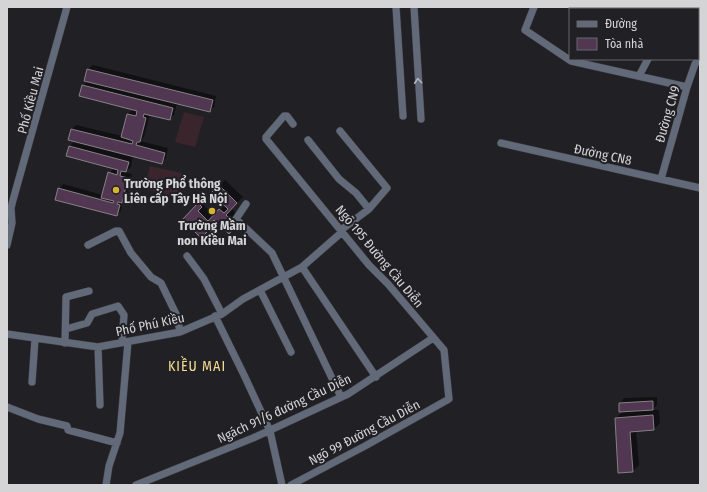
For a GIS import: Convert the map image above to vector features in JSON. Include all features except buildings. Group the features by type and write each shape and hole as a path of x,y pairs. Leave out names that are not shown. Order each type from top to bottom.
{"street":[{"name":"Phố Kiều Mai","path":"7,246 12,223 9,207 67,7"},
{"path":"396,7 403,116"},
{"path":"414,7 421,119"},
{"path":"534,7 525,30 569,60"},
{"path":"570,60 687,87"},
{"path":"639,76 647,60"},
{"name":"Đường CN9","path":"661,179 687,87 695,64 698,60"},
{"name":"Ngõ 195 Đường Cầu Diễn","path":"293,124 286,116 284,116 266,137 266,139 342,231 444,350 449,399"},
{"name":"Phố Phú Kiều","path":"7,334 98,347 180,332 218,315 283,276 302,267 369,209 387,188 340,131"},
{"name":"Ngõ 195 Đường Cầu Diễn","path":"308,140 339,179 356,193 369,209"},
{"name":"Đường CN8","path":"501,143 700,188"},
{"path":"246,204 236,219 272,253 341,397"},
{"path":"88,245 116,231 119,231 131,254 151,277 161,283 177,316 180,332"},
{"path":"187,256 204,279 244,375 270,431 282,485"},
{"path":"302,267 376,377"},
{"path":"260,290 291,352"},
{"path":"66,343 66,298 89,291"},
{"path":"66,329 88,323 92,314 118,306 124,315 125,342 120,433 109,466 106,485"},
{"name":"Ngách 91/6 đường Cầu Diễn","path":"136,485 270,431 341,397 376,377 433,338"},
{"path":"32,382 35,339"},
{"path":"98,347 100,405"},
{"name":"Ngõ 99 Đường Cầu Diễn","path":"291,485 449,399"},
{"path":"7,407 38,419 67,426 68,430 78,434 117,443"}],"shaded area":[{"path":"184,112 204,117 195,147 175,142"},
{"path":"150,166 182,173 176,197 144,189"}],"place":[{"name":"Trường Phổ thông Liên cấp Tây Hà Nội","path":"116,190"},
{"name":"Trường Mầm non Kiều Mai","path":"212,211"}],"district":[{"name":"KIỀU MAI","path":"197,366"}]}
